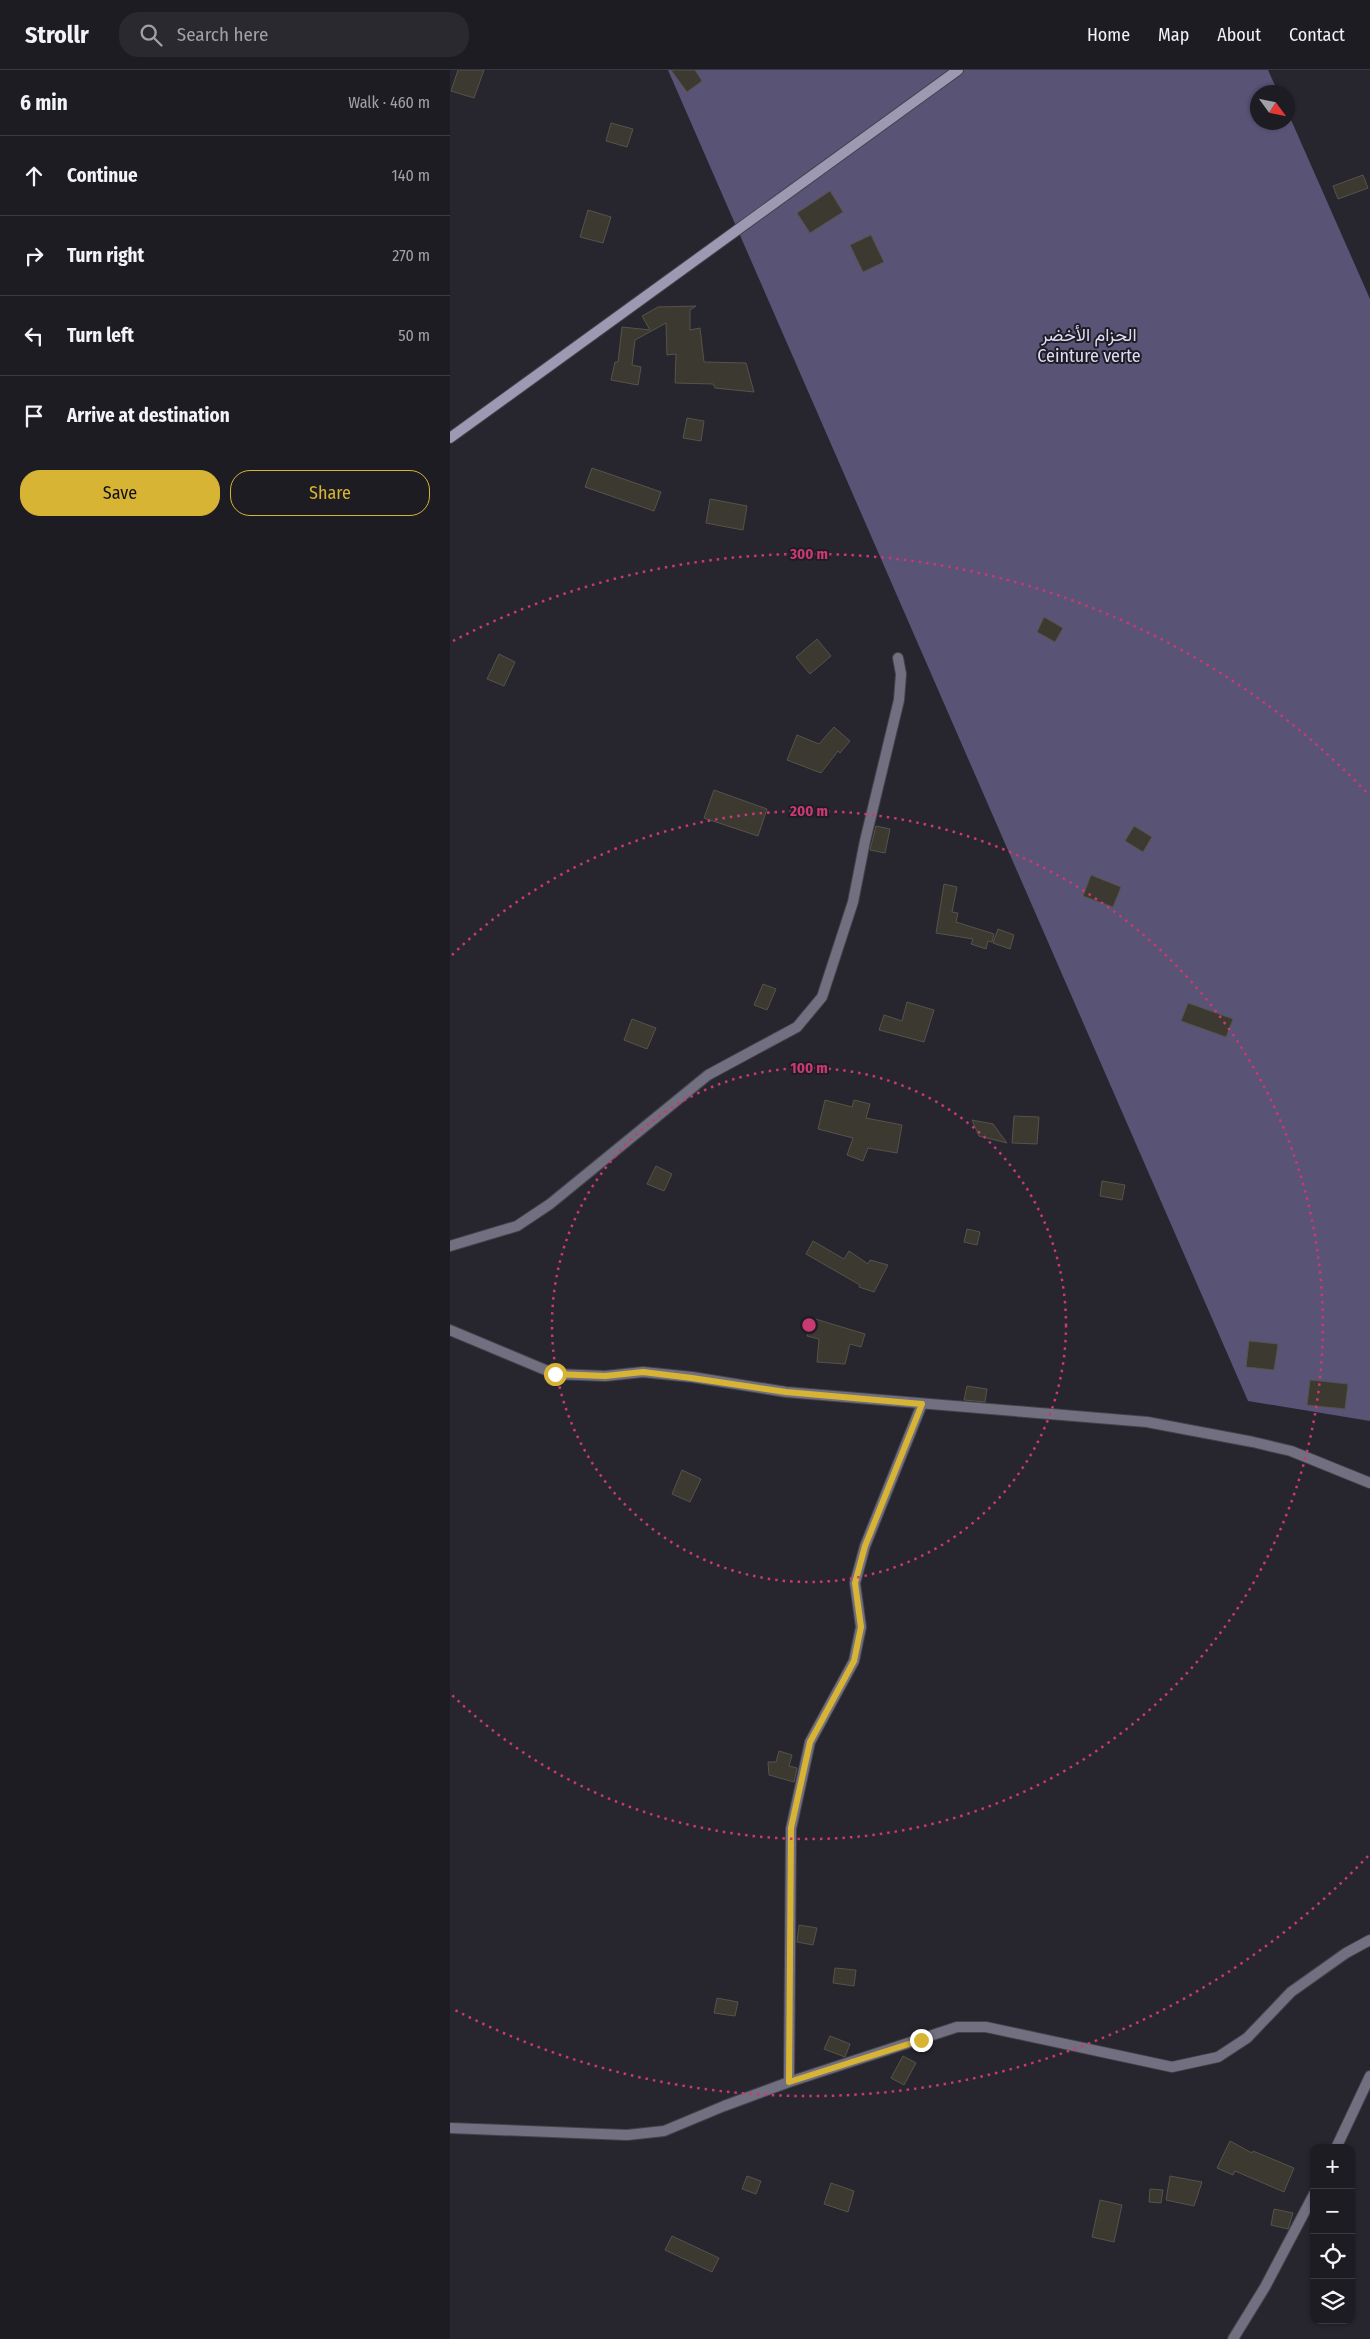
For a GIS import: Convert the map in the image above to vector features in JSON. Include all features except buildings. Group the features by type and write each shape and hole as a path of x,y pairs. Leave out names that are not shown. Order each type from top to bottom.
{"street":[{"path":"450,438 958,70"},
{"path":"450,1246 517,1226 534,1215 708,1076 797,1027 822,997 854,902 864,842 899,700 901,674 898,658"},
{"path":"450,1330 555,1374 605,1376 643,1372 786,1392 1147,1422 1291,1451 1370,1483"},
{"path":"789,2082 791,1828 810,1742 854,1661 861,1627 855,1583 865,1546 922,1404"},
{"path":"450,2128 627,2135 664,2131 789,2082 957,2027 986,2027 1172,2067 1218,2057 1247,2038 1291,1992 1346,1953 1370,1940"},
{"path":"1338,2144 1370,2076"},
{"path":"1233,2339 1265,2287 1310,2202"}],"green space":[{"name":"الحزام الأخضر Ceinture verte","path":"668,70 1268,70 1275,85 1250,85 1250,130 1295,129 1370,299 1370,1421 1248,1401"}],"route":[{"path":"555,1374 605,1376 643,1372 786,1392 922,1404 885,1491 865,1546 855,1583 861,1627 854,1661 810,1742 791,1828 788,1904 789,2082 921,2040"}]}
